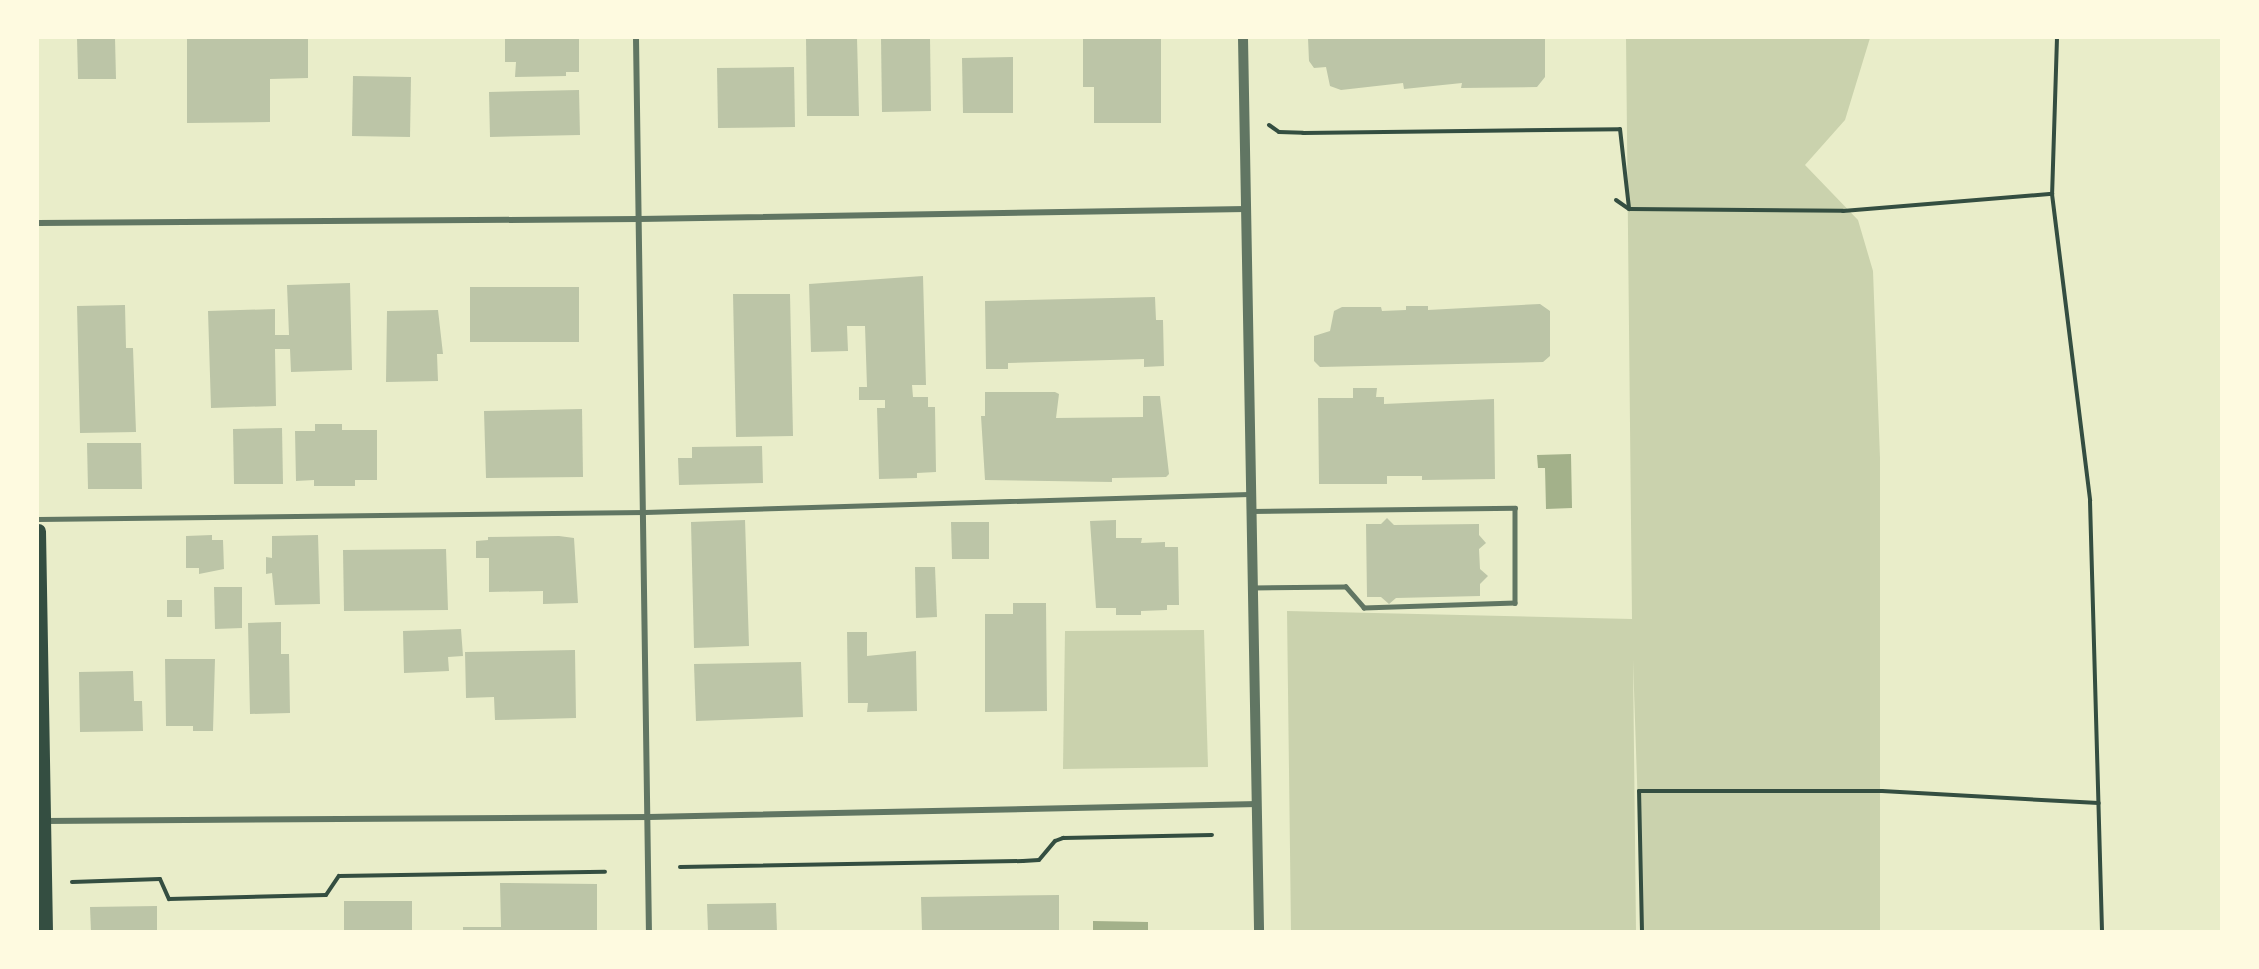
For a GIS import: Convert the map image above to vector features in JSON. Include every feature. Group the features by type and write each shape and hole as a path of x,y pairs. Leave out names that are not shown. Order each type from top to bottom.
{"main road":[{"path":"38,531 40,821 45,932"}],"street":[{"path":"636,38 645,512 649,932"},
{"path":"1243,38 1250,494 1259,804 1259,932"},
{"path":"38,223 639,219 1246,209"},
{"path":"40,821 649,817 1259,804"}],"lane":[{"path":"38,519 645,512 1250,494"},
{"path":"1251,512 1515,508 1515,603 1364,608 1346,587 1253,588"}],"path":[{"path":"2057,38 2052,194 2090,501 2102,932"},
{"path":"1267,123 1279,132 1303,134 1620,129 1629,209"},
{"path":"1616,200 1629,209 1843,211 2052,194"},
{"path":"1642,932 1639,791 1882,791 2099,803"},
{"path":"680,867 1023,861 1039,860 1055,841 1063,838 1212,835"},
{"path":"71,882 160,879 170,899 326,895 339,876 605,872"}],"shaded area":[{"path":"1626,38 1870,38 1845,120 1805,165 1858,220 1873,271 1880,458 1880,931 1642,931 1633,660 1636,931 1291,931 1287,611 1632,619"},
{"path":"1571,454 1572,508 1546,509 1545,468 1538,468 1537,455"},
{"path":"1204,630 1208,767 1063,769 1065,631"},
{"path":"1093,921 1148,922 1148,931 1093,931"}],"building":[{"path":"77,38 115,38 116,79 78,79"},
{"path":"187,38 308,38 308,78 270,79 270,122 187,123"},
{"path":"579,38 579,72 566,72 566,76 515,77 516,62 505,62 505,39"},
{"path":"806,38 857,38 859,116 807,116"},
{"path":"881,38 930,38 931,111 882,112"},
{"path":"1083,38 1161,38 1161,123 1094,123 1094,87 1083,87"},
{"path":"1308,38 1545,38 1545,77 1537,87 1461,88 1462,83 1404,89 1403,83 1341,90 1330,86 1326,67 1314,68 1309,61"},
{"path":"1013,57 1013,113 963,113 962,58"},
{"path":"794,67 795,127 718,128 717,68"},
{"path":"353,76 411,77 410,137 352,136"},
{"path":"579,90 580,135 490,137 489,92"},
{"path":"923,276 926,385 912,385 913,397 928,397 928,407 935,407 936,472 917,473 917,478 879,479 877,408 885,408 885,400 859,400 859,387 867,387 865,326 847,326 848,351 811,352 809,284"},
{"path":"350,283 352,370 291,372 290,349 275,349 276,406 211,408 208,311 275,309 275,335 289,335 287,285"},
{"path":"470,287 579,287 579,342 470,342"},
{"path":"733,294 790,294 793,436 736,437"},
{"path":"1155,297 1156,320 1163,320 1164,366 1144,367 1144,359 1008,363 1008,369 986,369 985,301"},
{"path":"1540,304 1550,311 1550,356 1543,362 1320,367 1314,361 1314,336 1330,331 1334,311 1342,307 1381,307 1382,311 1406,310 1406,306 1428,306 1428,310"},
{"path":"125,305 126,348 133,348 136,432 80,433 77,306"},
{"path":"438,310 443,354 437,354 438,381 386,382 387,311"},
{"path":"1353,388 1377,388 1376,397 1384,397 1384,404 1494,399 1495,479 1422,480 1422,476 1387,476 1387,484 1319,484 1318,398 1353,398"},
{"path":"985,392 1055,392 1059,394 1056,418 1143,417 1143,396 1160,396 1169,474 1166,477 1112,478 1112,482 985,480 981,416 985,416"},
{"path":"582,409 583,477 486,478 484,411"},
{"path":"315,424 342,424 342,430 377,430 377,480 355,480 355,486 314,486 314,480 296,481 295,431 315,431"},
{"path":"282,428 283,484 234,484 233,429"},
{"path":"87,443 141,443 142,489 88,489"},
{"path":"762,446 763,483 679,485 678,458 692,458 692,447"},
{"path":"1387,518 1394,525 1479,524 1479,535 1486,543 1479,549 1480,569 1488,576 1480,584 1480,596 1396,598 1389,604 1381,597 1367,597 1366,524 1381,524"},
{"path":"745,520 749,646 694,648 691,522"},
{"path":"1116,520 1116,538 1142,538 1141,543 1165,542 1165,547 1178,547 1179,605 1167,605 1167,610 1141,611 1141,615 1116,615 1116,608 1096,608 1090,521"},
{"path":"951,522 989,522 989,559 952,559"},
{"path":"212,535 212,540 223,540 224,569 199,574 199,568 186,568 186,536"},
{"path":"318,535 320,604 275,605 272,573 266,574 266,557 272,558 272,536"},
{"path":"559,536 574,538 578,603 543,604 543,591 489,592 489,558 476,558 476,541 488,540 488,537"},
{"path":"446,549 448,610 344,611 343,550"},
{"path":"915,567 935,567 937,617 916,618"},
{"path":"214,587 242,587 242,628 215,629"},
{"path":"167,600 182,600 182,617 167,617"},
{"path":"1013,603 1046,603 1047,711 985,712 985,614 1013,614"},
{"path":"281,622 281,654 289,654 290,713 250,714 248,623"},
{"path":"461,629 463,656 448,657 449,671 404,673 403,631"},
{"path":"847,632 867,632 867,656 916,651 917,711 867,712 868,703 848,703"},
{"path":"575,650 576,718 495,720 494,697 466,698 465,652"},
{"path":"165,659 215,659 213,731 193,731 193,726 166,726"},
{"path":"801,662 803,717 696,721 694,664"},
{"path":"133,671 134,701 142,701 143,731 80,732 79,672"},
{"path":"500,883 597,884 597,932 463,932 463,927 501,927"},
{"path":"1059,895 1059,932 922,932 921,897"},
{"path":"344,901 412,901 412,932 344,932"},
{"path":"776,903 777,932 708,932 707,904"},
{"path":"157,906 157,932 91,932 90,907"}]}
